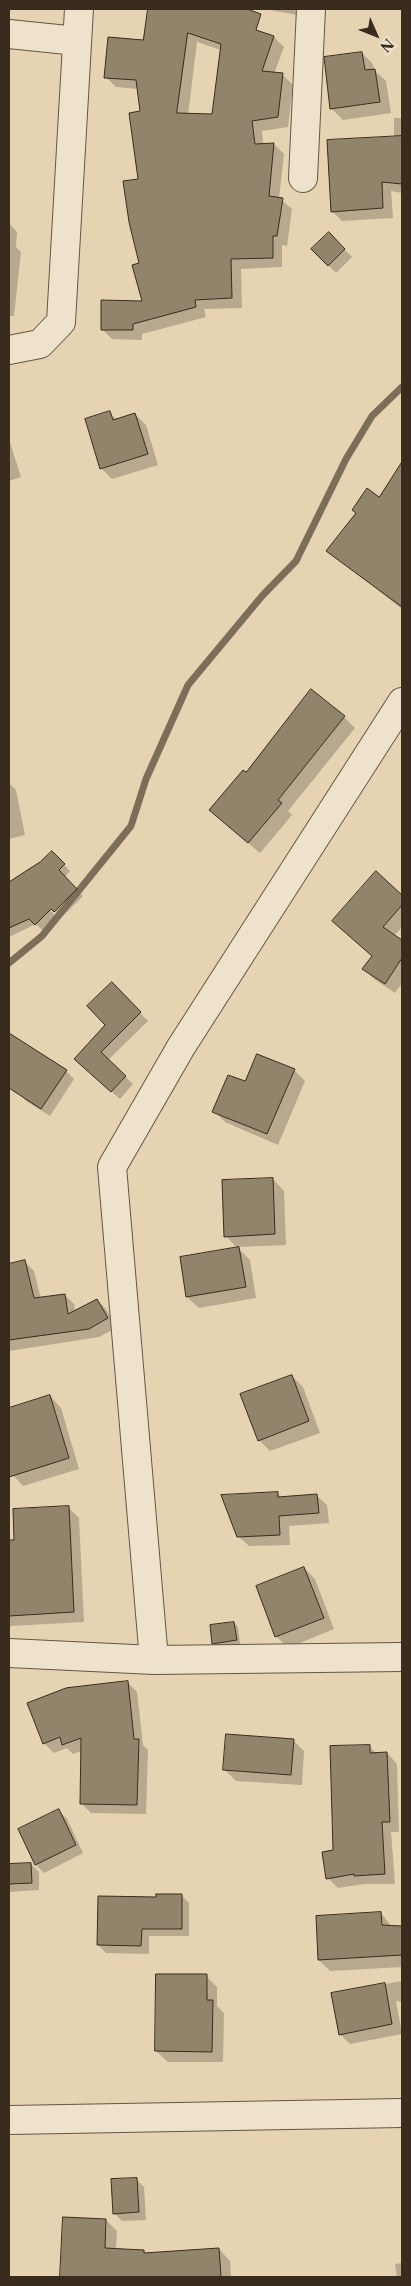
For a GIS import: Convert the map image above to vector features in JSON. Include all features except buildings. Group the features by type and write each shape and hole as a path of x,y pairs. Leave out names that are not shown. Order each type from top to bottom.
{"street":[{"path":"9,350 40,344 62,322 79,9"},
{"path":"303,178 311,9"},
{"path":"9,34 77,41"},
{"path":"154,1660 112,1166 181,1047 402,702"},
{"path":"9,1653 154,1660 402,1657"},
{"path":"9,2120 402,2113"}],"waterway":[{"path":"9,963 42,936 131,826 146,779 188,685 262,596 296,561 346,459 372,416 402,387"}]}
